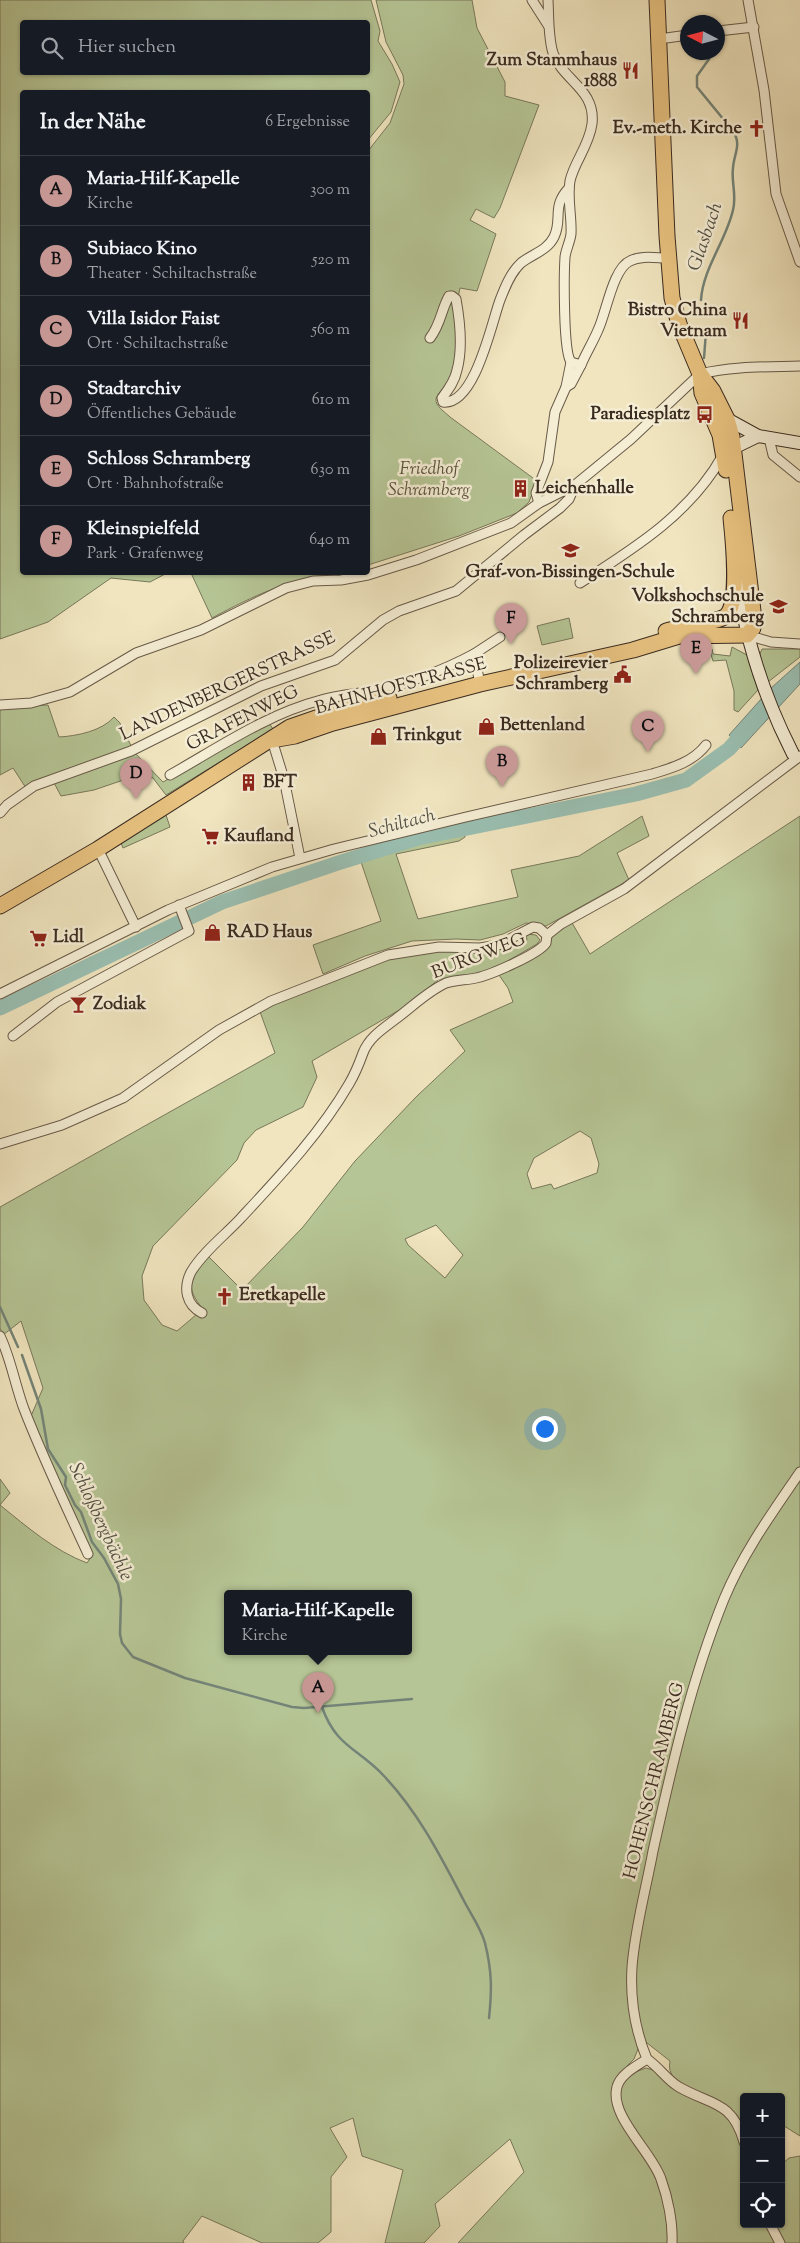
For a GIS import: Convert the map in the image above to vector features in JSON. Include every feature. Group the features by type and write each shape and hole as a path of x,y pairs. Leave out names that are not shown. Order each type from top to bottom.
{"main road":[{"path":"657,0 668,258 674,307 700,374 702,393 729,450 754,620 752,628 747,635"},
{"path":"700,374 713,390 727,419 735,564 747,635 774,715 796,755"},
{"path":"727,419 764,437 800,444"},
{"path":"729,450 764,437"},
{"name":"BAHNHOFSTRASSE","path":"272,740 295,736 332,723 479,680 726,616 731,607 735,564"},
{"name":"BAHNHOFSTRASSE","path":"479,680 624,652 679,636 736,637 747,635"},
{"path":"0,906 98,849 272,740"}],"street":[{"path":"532,0 550,27"},
{"path":"539,503 536,493 548,462 555,412 566,387 571,362 566,350 565,281 565,254 571,236 570,179 589,136 593,114 589,99 561,67 554,54 548,0"},
{"path":"748,0 764,90 776,194 800,262"},
{"path":"725,30 754,27"},
{"path":"659,39 680,36"},
{"path":"430,338 440,323 446,300 449,296 456,298 460,348 458,371 442,398 443,402 448,403 456,398 470,382 493,328 500,301 513,273 521,264 544,249 553,240 556,232 557,213 561,196 569,188"},
{"path":"566,387 571,384 599,329 618,273 625,264 640,258 668,258"},
{"path":"571,362 580,365"},
{"path":"370,574 416,560 511,523 539,503 575,485 631,439 700,374 754,367 800,366"},
{"path":"764,437 773,455 800,477"},
{"path":"580,583 662,528 680,511 713,473 729,450"},
{"name":"LANDENBERGERSTRASSE","path":"0,812 34,786 131,751 261,686 335,660 383,620 398,611 456,591 560,508 569,499 575,485"},
{"path":"0,705 31,703 70,692 136,653 201,630 286,588 313,581 341,580 368,575"},
{"path":"747,635 771,642 797,644"},
{"name":"GRAFENWEG","path":"170,775 268,721 292,710 320,700 372,691 420,679 474,654 500,637"},
{"path":"474,654 479,680"},
{"path":"272,740 284,779 300,858"},
{"path":"0,994 136,927 181,909 251,875 300,858 673,768 691,759 706,745"},
{"name":"BURGWEG","path":"202,1313 190,1305 187,1297 187,1284 191,1272 202,1258 274,1183 322,1123 354,1076 363,1052 370,1040 382,1029 446,983 477,978 493,973 539,951 546,943 547,935 561,924 624,889 796,755"},
{"path":"98,849 136,927"},
{"path":"13,1036 57,1002 189,931 181,909"},
{"path":"0,1144 62,1125 123,1098 219,1030 248,1013 271,1001 370,961 388,955 439,947 480,948 498,945 533,928 539,928 547,935"},
{"path":"0,1336 8,1354 20,1396 33,1431 88,1554"},
{"name":"HOHENSCHRAMBERG","path":"647,2059 635,2026 632,1966 643,1900 668,1779 699,1670 724,1599 743,1560 800,1472"},
{"path":"672,2243 673,2228 661,2178 616,2104 618,2083 627,2073 647,2059 677,2086 718,2104 729,2113 736,2120 743,2138"},
{"path":"772,2228 780,2243"}],"green space":[{"path":"0,0 371,0 380,31 378,41 400,82 391,112 370,138 370,90 20,90 20,575 163,575 150,582 111,578 48,622 0,639"},
{"name":"Friedhof Schramberg","path":"376,0 472,0 477,28 505,82 505,96 539,105 500,208 494,218 476,209 470,220 496,234 477,291 460,288 457,308 456,360 454,370 436,399 439,406 450,417 537,481 529,502 517,513 459,536 370,564 370,148 390,123 404,84 403,75 386,42"},
{"path":"192,575 326,575 304,579 273,589 212,618"},
{"path":"569,618 573,638 542,645 537,626"},
{"path":"732,647 747,655 758,690 738,712 734,710 734,691 726,660 713,661 709,648 712,649 713,654 730,656"},
{"path":"762,649 800,649 800,657 768,682 759,656"},
{"path":"48,705 59,737 81,734 96,729 114,717 120,723 134,752 163,782 269,723 273,729 166,795 153,778 138,775 94,790 61,796 52,779 26,788 13,768 0,775 0,707"},
{"path":"166,815 170,827 123,848 121,843"},
{"path":"642,816 649,836 617,853 629,880 546,926 526,923 503,934 480,940 412,941 365,956 323,974 313,945 381,921 360,859 420,842 465,833 465,837 459,841 396,854 418,919 518,897 511,870 579,856"},
{"path":"800,816 800,2136 785,2127 785,2093 740,2093 740,2120 719,2102 681,2084 674,2078 670,2070 670,2061 642,2039 634,2059 627,2066 630,2074 646,2068 653,2070 710,2102 736,2126 740,2135 740,2228 769,2228 777,2243 458,2243 524,2172 510,2139 435,2204 440,2226 424,2243 385,2243 403,2170 362,2156 353,2118 330,2128 347,2157 331,2177 331,2232 318,2243 262,2243 202,2216 183,2241 184,2243 0,2243 0,1505 42,1538 75,1558 87,1563 93,1554 85,1542 31,1416 43,1388 21,1321 3,1335 0,1328 0,1207 275,1053 259,1009 363,965 406,953 428,949 445,949 483,953 513,940 516,946 527,940 526,934 536,935 540,940 537,944 494,969 470,978 439,979 408,1005 312,1061 317,1077 303,1107 256,1130 244,1143 237,1160 153,1246 142,1276 144,1300 162,1325 177,1331 203,1309 191,1288 193,1276 208,1256 242,1290 303,1227 355,1161 417,1096 465,1051 450,1030 513,1002 508,988 499,975 520,962 536,957 546,950 552,934 571,921 590,954","holes":["580,1131 591,1138 599,1164 597,1173 554,1189 551,1184 532,1189 527,1174 534,1158","436,1225 463,1255 445,1278 408,1245 405,1239"]},
{"path":"0,1479 10,1493 0,1505"},
{"path":"800,2156 800,2243 783,2243 777,2228 785,2228 785,2162 789,2158"}],"water":[{"path":"800,662 800,684 741,748 729,735 770,689"}],"waterway":[{"name":"Glasbach","path":"701,300 706,277 733,210 733,173 737,145 736,136 733,131 697,87 697,76 708,60"},
{"name":"Glasbach","path":"704,358 706,332"},
{"name":"Schiltach","path":"0,1008 222,902 338,863 418,838 636,794 686,780 729,749 748,728"},
{"name":"Schloßbergbächle","path":"0,1307 18,1347"},
{"name":"Schloßbergbächle","path":"22,1355 41,1409 48,1449 66,1477 65,1485 75,1505 81,1512 92,1542 104,1558 118,1584 121,1599 120,1634 122,1643 133,1657 185,1678 292,1707 304,1708 412,1699"},
{"path":"322,1707 334,1731 348,1746 384,1776 418,1819 478,1926 485,1943 490,1972 489,2018"}],"place":[{"name":"Zum Stammhaus 1888","path":"631,71"},
{"name":"Ev.-meth. Kirche","path":"756,129"},
{"name":"Bistro China Vietnam","path":"741,321"},
{"name":"Paradiesplatz","path":"704,415"},
{"name":"Leichenhalle","path":"521,489"},
{"name":"Graf-von-Bissingen-Schule","path":"570,550"},
{"name":"Volkshochschule Schramberg","path":"778,607"},
{"name":"Kleinspielfeld","path":"511,644"},
{"name":"Polizeirevier Schramberg","path":"622,674"},
{"name":"Schloss Schramberg","path":"696,674"},
{"name":"Bettenland","path":"486,726"},
{"name":"Trinkgut","path":"379,736"},
{"name":"Villa Isidor Faist","path":"648,752"},
{"name":"BFT","path":"249,783"},
{"name":"Subiaco Kino","path":"502,787"},
{"name":"Stadtarchiv","path":"136,799"},
{"name":"Kaufland","path":"210,837"},
{"name":"RAD Haus","path":"213,933"},
{"name":"Lidl","path":"39,938"},
{"name":"Zodiak","path":"79,1005"},
{"name":"Eretkapelle","path":"225,1296"},
{"name":"Maria-Hilf-Kapelle","path":"318,1713"}]}
